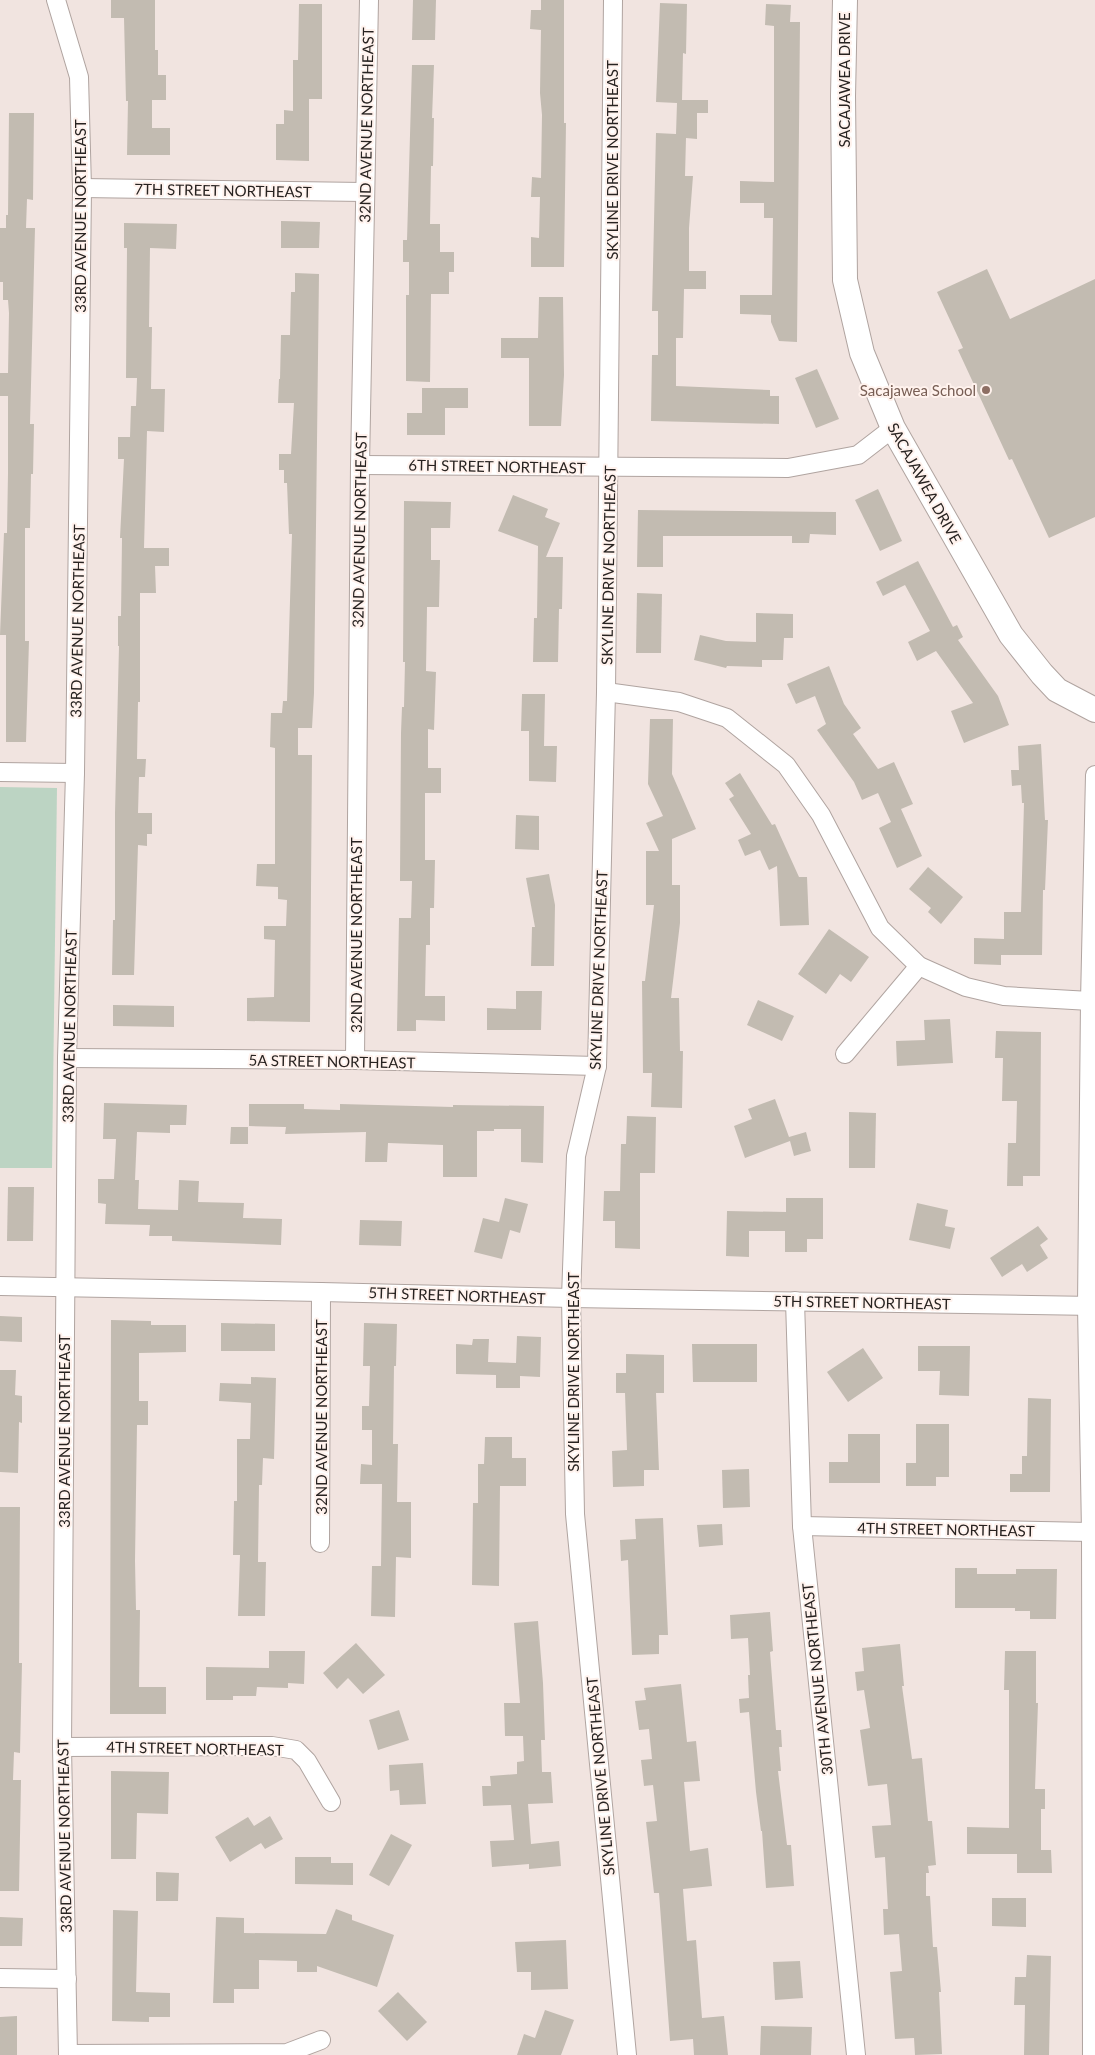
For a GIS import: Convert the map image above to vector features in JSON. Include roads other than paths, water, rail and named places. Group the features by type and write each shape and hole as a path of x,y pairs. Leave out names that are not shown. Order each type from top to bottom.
{"street":[{"name":"33RD AVENUE NORTHEAST","path":"56,0 79,77 82,188 75,773 67,1058 62,1747 68,2054"},
{"name":"32ND AVENUE NORTHEAST","path":"356,1060 360,465 369,0"},
{"name":"SKYLINE DRIVE NORTHEAST","path":"613,0 606,692 597,1066 576,1156 571,1298 574,1514 627,2055"},
{"name":"SACAJAWEA DRIVE","path":"845,0 843,96 845,280 862,353 893,428 1012,635 1057,690 1095,710"},
{"name":"7TH STREET NORTHEAST","path":"82,188 364,192"},
{"name":"6TH STREET NORTHEAST","path":"360,465 788,468 858,455 893,428"},
{"path":"606,692 679,702 727,718 786,765 821,816 880,928 919,966 966,988 1004,996 1090,1001"},
{"path":"0,772 75,773"},
{"path":"1092,2055 1090,1001 1095,775"},
{"path":"845,1054 919,966"},
{"name":"5A STREET NORTHEAST","path":"67,1058 356,1060 597,1066"},
{"name":"5TH STREET NORTHEAST","path":"0,1286 571,1298 1091,1306"},
{"name":"32ND AVENUE NORTHEAST","path":"320,1543 321,1292"},
{"name":"30TH AVENUE NORTHEAST","path":"795,1301 802,1526 856,2055"},
{"name":"4TH STREET NORTHEAST","path":"802,1526 1091,1532"},
{"name":"4TH STREET NORTHEAST","path":"62,1747 272,1746 296,1750 307,1761 331,1802"},
{"path":"0,1978 67,1979"},
{"path":"68,2054 287,2053 321,2040"}],"place":[{"name":"Sacajawea School","path":"986,390"}]}
